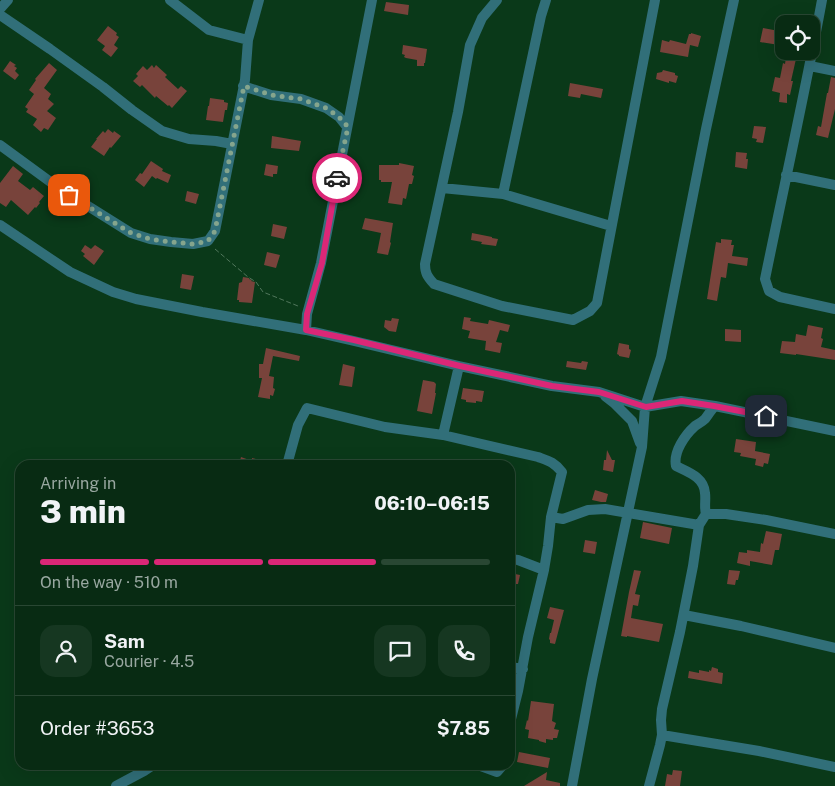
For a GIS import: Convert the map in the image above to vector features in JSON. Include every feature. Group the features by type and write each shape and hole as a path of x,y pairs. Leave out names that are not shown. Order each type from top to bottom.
{"street":[{"path":"0,9 8,0"},
{"path":"170,0 209,30 248,40"},
{"path":"0,145 56,186 131,233 150,239 171,242 193,244 208,241 215,231 244,86 248,40 259,0"},
{"path":"306,330 307,314 322,263 372,0"},
{"path":"496,0 482,18 470,45 458,112 425,264 426,273 434,284 502,306 573,320 590,311 597,303 655,0"},
{"path":"503,194 546,0"},
{"path":"572,786 592,679 642,447 646,407 661,357 706,129 734,0"},
{"path":"822,0 810,66 765,278 769,291 780,297 835,309"},
{"path":"0,15 103,87 162,132 232,144"},
{"path":"810,66 835,71"},
{"path":"244,86 271,95 301,99 326,108 339,117 348,127"},
{"path":"786,175 835,186"},
{"path":"442,188 503,194 611,226"},
{"path":"0,225 70,272 113,292 136,299 354,340 552,386 599,392 646,407 682,401 835,431"},
{"path":"443,435 460,366"},
{"path":"599,392 614,403 632,421 642,447"},
{"path":"649,786 662,735 663,703 684,615 699,525 706,514 704,507 705,492 702,484 696,476 676,466 675,460 677,449 694,427 706,418 714,406"},
{"path":"288,460 298,425 307,408 385,427 443,435 538,456 556,464 562,472 551,516 544,570 515,702"},
{"path":"551,516 563,519 588,510 604,509 699,525"},
{"path":"706,514 726,514 766,520 835,534"},
{"path":"515,560 544,570"},
{"path":"684,615 835,648"},
{"path":"515,668 523,669"},
{"path":"662,735 759,751 835,767"},
{"path":"116,786 146,770"}],"path":[{"path":"208,241 218,253 256,282 263,292 299,306 307,314"}],"building":[{"path":"386,2 409,5 408,15 384,11"},
{"path":"108,26 119,37 114,45 118,48 111,57 102,50 105,46 97,40"},
{"path":"763,28 775,30 775,44 760,42"},
{"path":"691,33 701,36 698,47 690,45 688,57 660,52 662,40 686,44"},
{"path":"403,45 427,49 424,66 417,66 417,60 404,57 405,55 402,54"},
{"path":"786,60 796,60 790,95 787,94 787,103 779,102 780,93 772,91 775,77 780,78 783,63 785,64"},
{"path":"10,61 16,65 14,66 17,68 15,71 19,75 15,80 3,71"},
{"path":"49,63 57,70 44,88 51,94 48,99 54,104 47,111 56,118 48,130 44,128 41,132 33,125 37,119 26,112 28,109 25,107 34,94 29,90 35,79"},
{"path":"152,65 154,68 156,65 167,75 165,77 178,89 181,86 187,91 172,108 156,96 155,98 142,85 140,87 133,81 143,66 147,70"},
{"path":"663,70 675,73 678,76 676,83 656,79 657,73"},
{"path":"831,77 835,78 835,109 828,138 816,135 818,126 821,127"},
{"path":"570,83 603,89 601,98 581,94 580,98 568,96"},
{"path":"210,98 224,100 224,102 228,103 223,122 206,120"},
{"path":"754,126 766,127 763,143 756,142 757,139 752,138"},
{"path":"108,129 121,136 104,156 91,147 103,131 105,133"},
{"path":"272,136 301,141 299,151 271,148"},
{"path":"736,152 747,153 747,169 735,167"},
{"path":"151,161 163,169 162,171 171,175 168,183 152,176 144,187 135,180"},
{"path":"399,163 414,166 412,184 409,184 406,199 403,198 402,205 388,203 392,182 381,182 379,180 379,165 399,165"},
{"path":"266,164 278,166 277,174 273,174 273,177 264,175"},
{"path":"13,166 23,174 18,181 30,190 33,187 44,196 36,208 28,215 11,200 6,207 0,203 0,183"},
{"path":"187,191 199,194 196,204 185,201"},
{"path":"365,218 393,223 388,255 377,253 381,233 362,229"},
{"path":"273,224 287,227 284,239 271,236"},
{"path":"472,233 498,239 496,246 481,244 482,242 471,240"},
{"path":"721,239 732,240 731,245 734,245 732,256 748,258 747,266 728,263 726,278 721,277 717,301 707,299 716,242 721,243"},
{"path":"85,245 91,249 95,245 104,251 94,265 83,256 85,254 81,251"},
{"path":"267,252 280,255 276,268 264,265"},
{"path":"182,274 194,276 191,290 180,288"},
{"path":"243,277 255,282 252,303 239,302 237,300 239,283 242,282"},
{"path":"464,317 471,318 470,321 488,324 489,320 510,325 508,332 500,330 496,342 502,343 500,353 485,350 486,341 468,338 470,331 462,329"},
{"path":"392,318 399,319 396,332 389,331 384,327 385,320 391,321"},
{"path":"808,325 823,328 821,347 835,350 835,360 780,353 782,341 795,342 796,334 806,336"},
{"path":"725,329 741,330 741,342 725,341"},
{"path":"619,343 629,345 631,350 629,358 617,354"},
{"path":"266,348 300,356 299,361 273,356 269,376 274,377 273,388 275,389 273,396 270,395 270,399 258,397 262,378 259,378 259,364 263,364"},
{"path":"567,361 588,362 586,370 566,367"},
{"path":"343,364 355,367 352,387 339,385"},
{"path":"423,380 436,384 432,414 417,411"},
{"path":"463,388 484,391 482,402 466,402 466,400 461,399"},
{"path":"736,439 756,442 755,451 770,454 768,464 764,463 763,467 755,465 756,459 740,456 741,453 734,452"},
{"path":"607,450 612,460 615,460 613,472 603,470"},
{"path":"595,490 608,494 606,502 592,500"},
{"path":"643,522 672,528 669,544 640,538"},
{"path":"766,531 782,534 779,550 775,550 772,565 750,561 750,566 737,563 739,552 747,553 747,550 760,552 761,543 763,544"},
{"path":"585,540 597,542 595,554 583,552"},
{"path":"634,570 641,571 635,594 640,595 638,606 633,605 631,618 663,624 659,642 621,636"},
{"path":"729,570 740,571 735,585 727,584"},
{"path":"515,574 520,575 518,584 515,584"},
{"path":"550,607 564,610 555,644 550,643 549,639 554,620 547,618"},
{"path":"712,667 718,669 718,672 723,673 722,684 688,678 689,671 709,672"},
{"path":"531,701 554,704 552,721 556,723 554,729 559,730 557,738 553,738 553,740 546,739 546,743 528,738 529,730 525,729"},
{"path":"519,752 550,758 548,768 517,762"},
{"path":"673,770 682,771 680,786 665,786 667,774 672,775"},
{"path":"547,772 546,780 560,783 560,786 524,786"}],"way so far":[{"path":"69,195 131,233 150,239 171,242 193,244 208,241 215,231 244,86 271,95 301,99 326,108 339,117 348,127 337,178"}],"route":[{"path":"337,178 322,263 307,314 306,330 552,386 599,392 646,407 682,401 766,416"}]}
